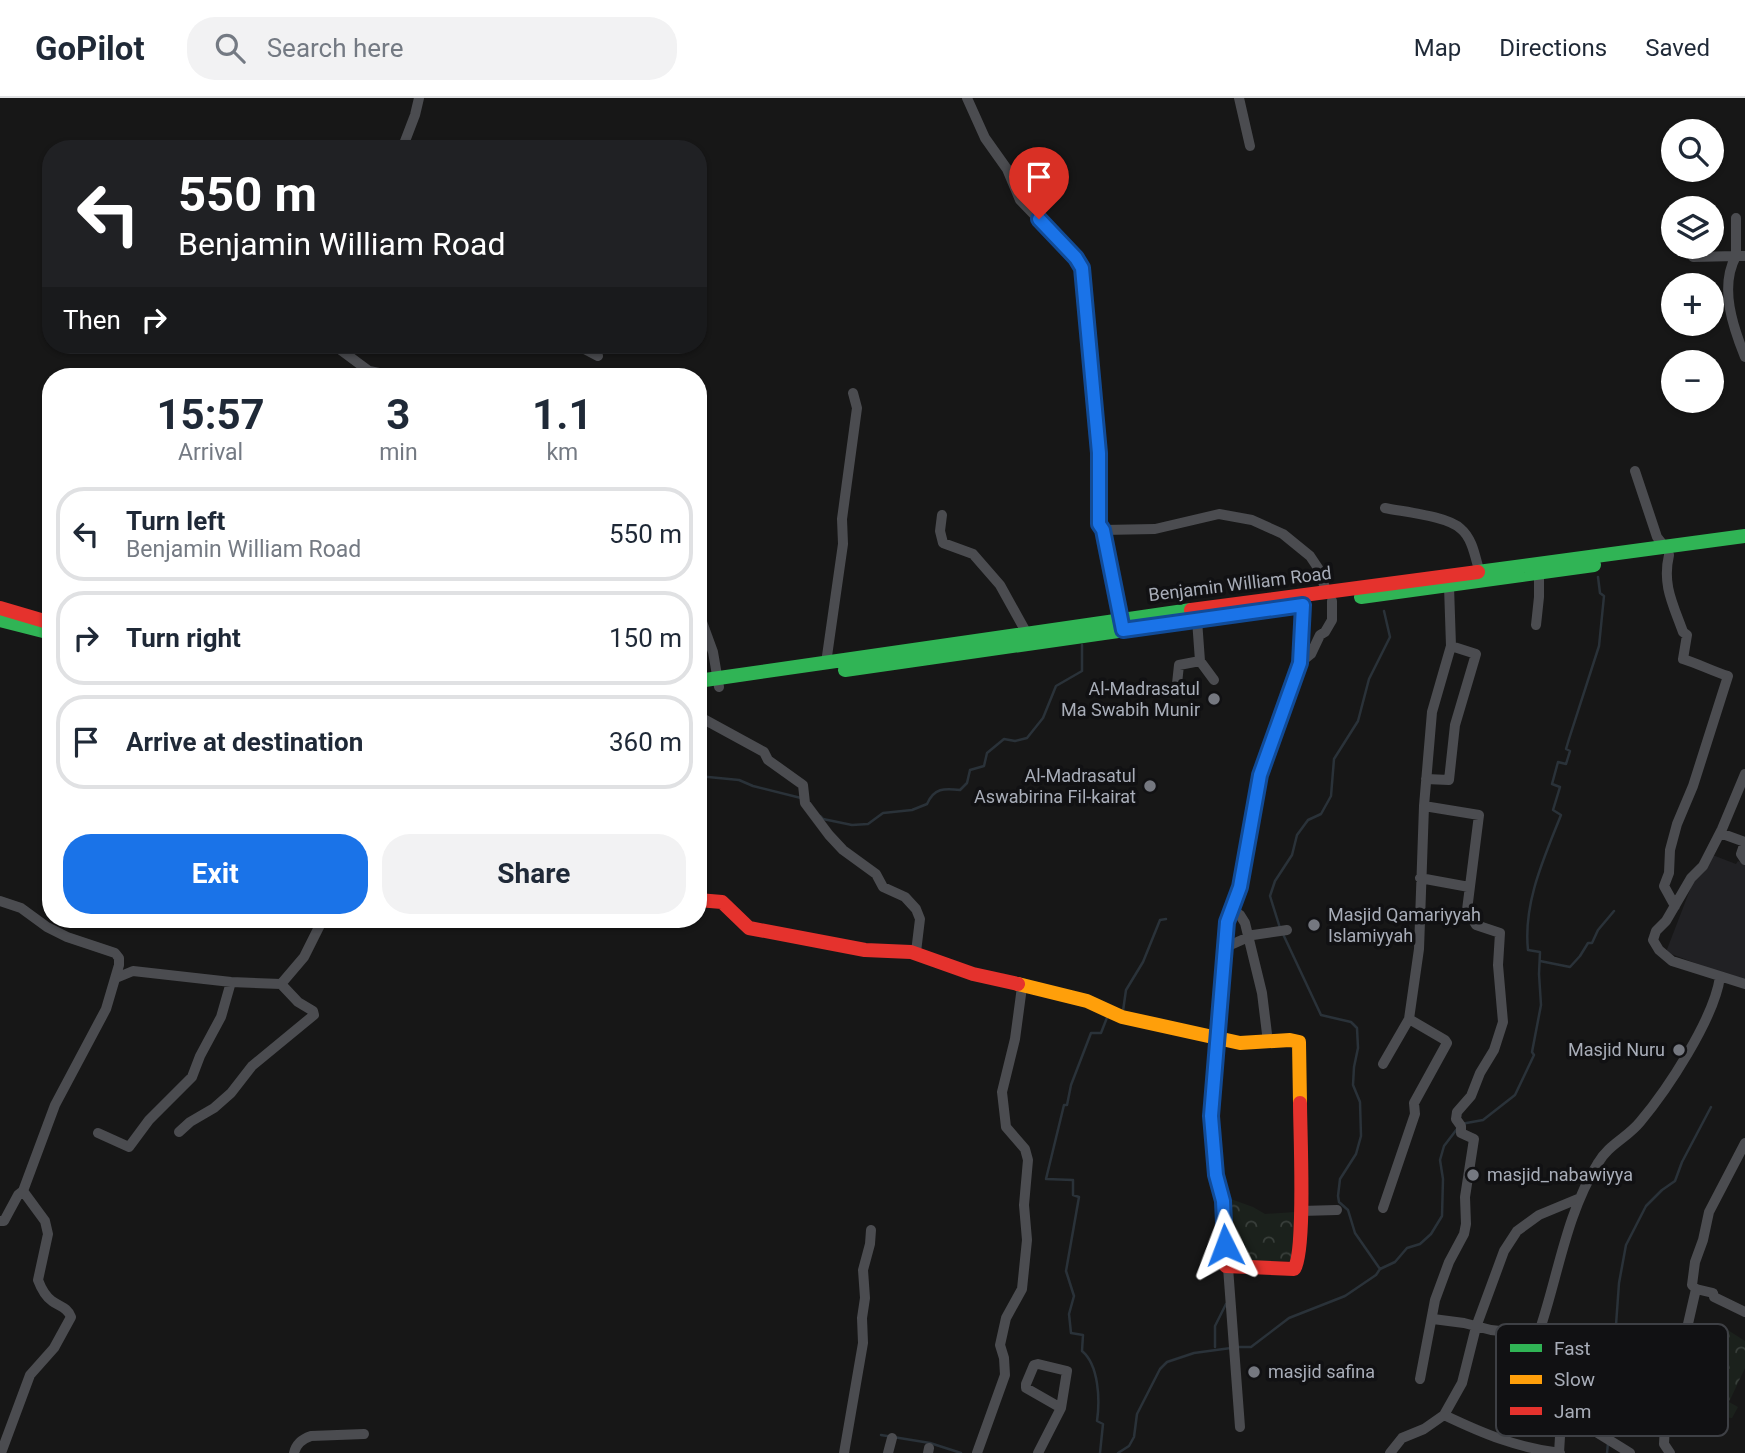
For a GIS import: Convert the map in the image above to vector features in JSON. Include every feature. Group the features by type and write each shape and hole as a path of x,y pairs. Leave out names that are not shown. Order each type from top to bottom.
{"main road":[{"name":"Benjamin William Road","path":"707,682 718,683 1330,597 1449,586 1539,573 1745,536"},
{"name":"Benjamin William Road","path":"707,687 826,663 1026,632 1198,620 1303,605 1330,597 1479,570 1745,545"},
{"path":"0,608 42,620"},
{"path":"0,620 42,631"},
{"path":"707,901 722,902 749,928 864,950 898,949 916,952 952,968 1022,987 1061,993 1108,1009 1122,1017 1217,1039 1252,1044 1290,1040 1299,1042 1299,1262 1294,1269 1226,1266"}],"street":[{"path":"405,140 419,98"},
{"path":"967,98 985,138 1007,169 1020,200 1076,258 1082,268 1099,453 1099,524 1103,530 1122,625"},
{"path":"1239,98 1250,146"},
{"path":"1736,218 1741,256 1729,279 1728,295 1735,333 1745,357"},
{"path":"346,354 365,368"},
{"path":"594,354 598,356"},
{"path":"826,663 843,544 842,519 857,408 853,393"},
{"path":"1635,471 1657,537 1667,551 1667,591 1683,632 1687,635 1683,659 1728,676 1670,850 1669,873 1664,886 1675,906"},
{"path":"1385,508 1451,523 1462,529 1471,543 1479,570"},
{"path":"942,514 940,531 943,543 973,554 1000,585 1026,632"},
{"path":"1103,530 1155,529 1219,514 1251,520 1283,534 1310,556 1330,597 1332,620 1320,635 1311,654 1300,663"},
{"path":"1536,625 1539,573"},
{"path":"1383,1065 1409,1018 1419,948 1426,779 1432,712 1451,646 1449,586"},
{"path":"1240,1427 1223,1201 1216,1175 1211,1116 1227,922 1240,887 1260,775 1300,663 1303,605"},
{"path":"1198,620 1200,661 1214,680"},
{"path":"707,636 713,652 718,683"},
{"path":"1426,779 1449,779 1455,725 1476,654 1451,646"},
{"path":"1176,693 1179,665 1200,661"},
{"path":"707,721 764,752 768,760 803,785 805,800 829,835 876,874 883,887 905,897 916,909 920,919 916,952"},
{"path":"1745,774 1703,866 1691,878 1666,921 1656,931 1653,940 1659,950 1672,961 1745,984"},
{"path":"1420,1379 1441,1281 1466,1224 1465,1197 1474,1139 1462,1135 1456,1119 1457,1112 1471,1096 1480,1073 1494,1050 1503,1022 1498,965 1500,933 1476,925 1467,910 1479,815 1424,806"},
{"path":"1720,833 1745,842 1741,854 1745,860"},
{"path":"1420,878 1469,887"},
{"path":"0,901 21,908 42,923"},
{"path":"1232,909 1245,923 1262,993 1268,1042"},
{"path":"0,1221 4,1221 23,1191 55,1105 106,1009 119,965 119,958 115,953 49,928"},
{"path":"281,984 304,957 318,928"},
{"path":"1226,947 1247,938 1287,930"},
{"path":"116,978 133,971 231,982 281,984 298,1002 313,1012 314,1015 252,1066 231,1093 205,1116 190,1122 179,1132"},
{"path":"1541,1324 1569,1225 1580,1198 1607,1150 1626,1137 1638,1124 1671,1078 1707,1017 1720,977"},
{"path":"98,1133 129,1147 149,1120 192,1077 221,1017 231,982"},
{"path":"977,1453 1005,1375 1000,1345 1006,1318 1022,1289 1027,1240 1024,1205 1028,1160 1025,1149 1006,1127 1002,1092 1015,1040 1022,987"},
{"path":"1383,1208 1415,1114 1414,1103 1447,1044 1446,1040 1409,1018"},
{"path":"1745,1143 1709,1212 1695,1262 1692,1285 1696,1289 1713,1293 1714,1297 1725,1304 1745,1312"},
{"path":"1,1453 30,1375 54,1348 71,1317 67,1310 45,1294 38,1280 48,1234 45,1221 23,1191"},
{"path":"1390,1453 1402,1438 1424,1429 1444,1415 1462,1383 1476,1327 1504,1251 1517,1231 1539,1216 1580,1198"},
{"path":"1301,1211 1336,1210"},
{"path":"844,1453 863,1343 863,1270 871,1230"},
{"path":"1688,1324 1696,1289"},
{"path":"1433,1319 1496,1330"},
{"path":"1038,1453 1061,1408 1067,1371 1034,1365 1026,1388 1061,1408"},
{"path":"1444,1415 1524,1448 1559,1453"},
{"path":"294,1453 295,1448 311,1436 364,1434"},
{"path":"1602,1436 1630,1453"},
{"path":"1664,1436 1664,1444 1670,1453"},
{"path":"888,1453 891,1438"}],"shaded area":[{"path":"1710,854 1736,864 1738,861 1745,863 1745,982 1666,952 1698,869"}],"green space":[{"path":"1225,1197 1265,1214 1296,1212 1292,1261 1229,1261"},
{"path":"1728,1330 1745,1341 1745,1368 1729,1402 1738,1407 1732,1418 1728,1418"}],"waterway":[{"path":"1461,1124 1483,1120 1515,1095 1534,1055 1532,1052 1541,1005 1540,952 1528,950 1529,915 1536,881 1561,815 1553,810 1560,787 1552,784 1558,762 1566,764 1570,751 1566,749 1599,646 1604,596 1600,593 1598,577"},
{"path":"1280,928 1270,896 1275,881 1292,855 1297,835 1308,820 1321,814 1331,796 1334,759 1358,721 1369,679 1390,637 1384,611"},
{"path":"820,816 852,825 868,824 883,813 912,810 927,804 940,790 960,790 967,783 970,770 984,766 987,753 1004,739 1015,741 1027,738 1043,718 1056,686 1082,671 1082,645"},
{"path":"707,777 739,780 801,798"},
{"path":"1540,961 1570,967 1588,943 1592,943 1598,930 1614,911"},
{"path":"1123,1011 1126,990 1143,962 1160,920 1166,919"},
{"path":"1283,934 1321,1015 1351,1022 1357,1028 1358,1048 1353,1085 1360,1102 1361,1136 1356,1154 1340,1179 1338,1196 1339,1202 1348,1210 1355,1233 1380,1269"},
{"path":"1100,1453 1103,1424 1097,1421 1098,1393 1095,1374 1088,1357 1082,1351 1083,1335 1071,1333 1069,1314 1074,1296 1066,1271 1079,1197 1073,1195 1073,1180 1046,1179 1071,1085 1091,1033 1101,1033 1108,1015"},
{"path":"1616,1324 1619,1283 1626,1245 1646,1206 1675,1181 1711,1107"},
{"path":"1237,1347 1251,1347 1289,1318 1345,1296 1376,1275 1380,1269 1395,1262 1407,1248 1420,1244 1431,1234 1442,1216 1443,1179 1440,1160 1444,1146 1457,1129"},
{"path":"1215,1347 1215,1326 1226,1304"},
{"path":"1118,1453 1129,1446 1134,1437 1137,1414 1160,1369 1167,1362 1194,1353 1231,1348"},
{"path":"881,1435 930,1443 961,1453"},
{"path":"1607,1453 1608,1443"}],"traffic: fast":[{"path":"1478,572 1745,536"},
{"path":"1361,597 1594,565"},
{"path":"707,680 1191,610"},
{"path":"845,670 1244,613"},
{"path":"0,620 42,631"}],"traffic: slow":[{"path":"1018,984 1087,1001 1122,1017 1240,1043 1290,1040 1299,1042 1300,1103"}],"traffic: jam":[{"path":"1191,610 1478,572"},
{"path":"0,608 42,620"},
{"path":"707,901 722,902 749,928 865,950 911,952 973,974 1018,984"},
{"path":"1226,1266 1294,1269 1298,1258 1301,1217 1300,1103"}],"place":[{"name":"Al-Madrasatul Ma Swabih Munir","path":"1214,699"},
{"name":"Al-Madrasatul Aswabirina Fil-kairat","path":"1150,786"},
{"name":"Masjid Qamariyyah Islamiyyah","path":"1314,925"},
{"name":"Masjid Nuru","path":"1679,1050"},
{"name":"masjid_nabawiyya","path":"1473,1175"},
{"name":"masjid safina","path":"1254,1372"}],"route":[{"path":"1039,219 1082,268 1099,453 1099,524 1103,530 1123,630 1303,605 1300,663 1260,775 1240,887 1227,922 1211,1116 1216,1175 1223,1201 1225,1245"}]}
